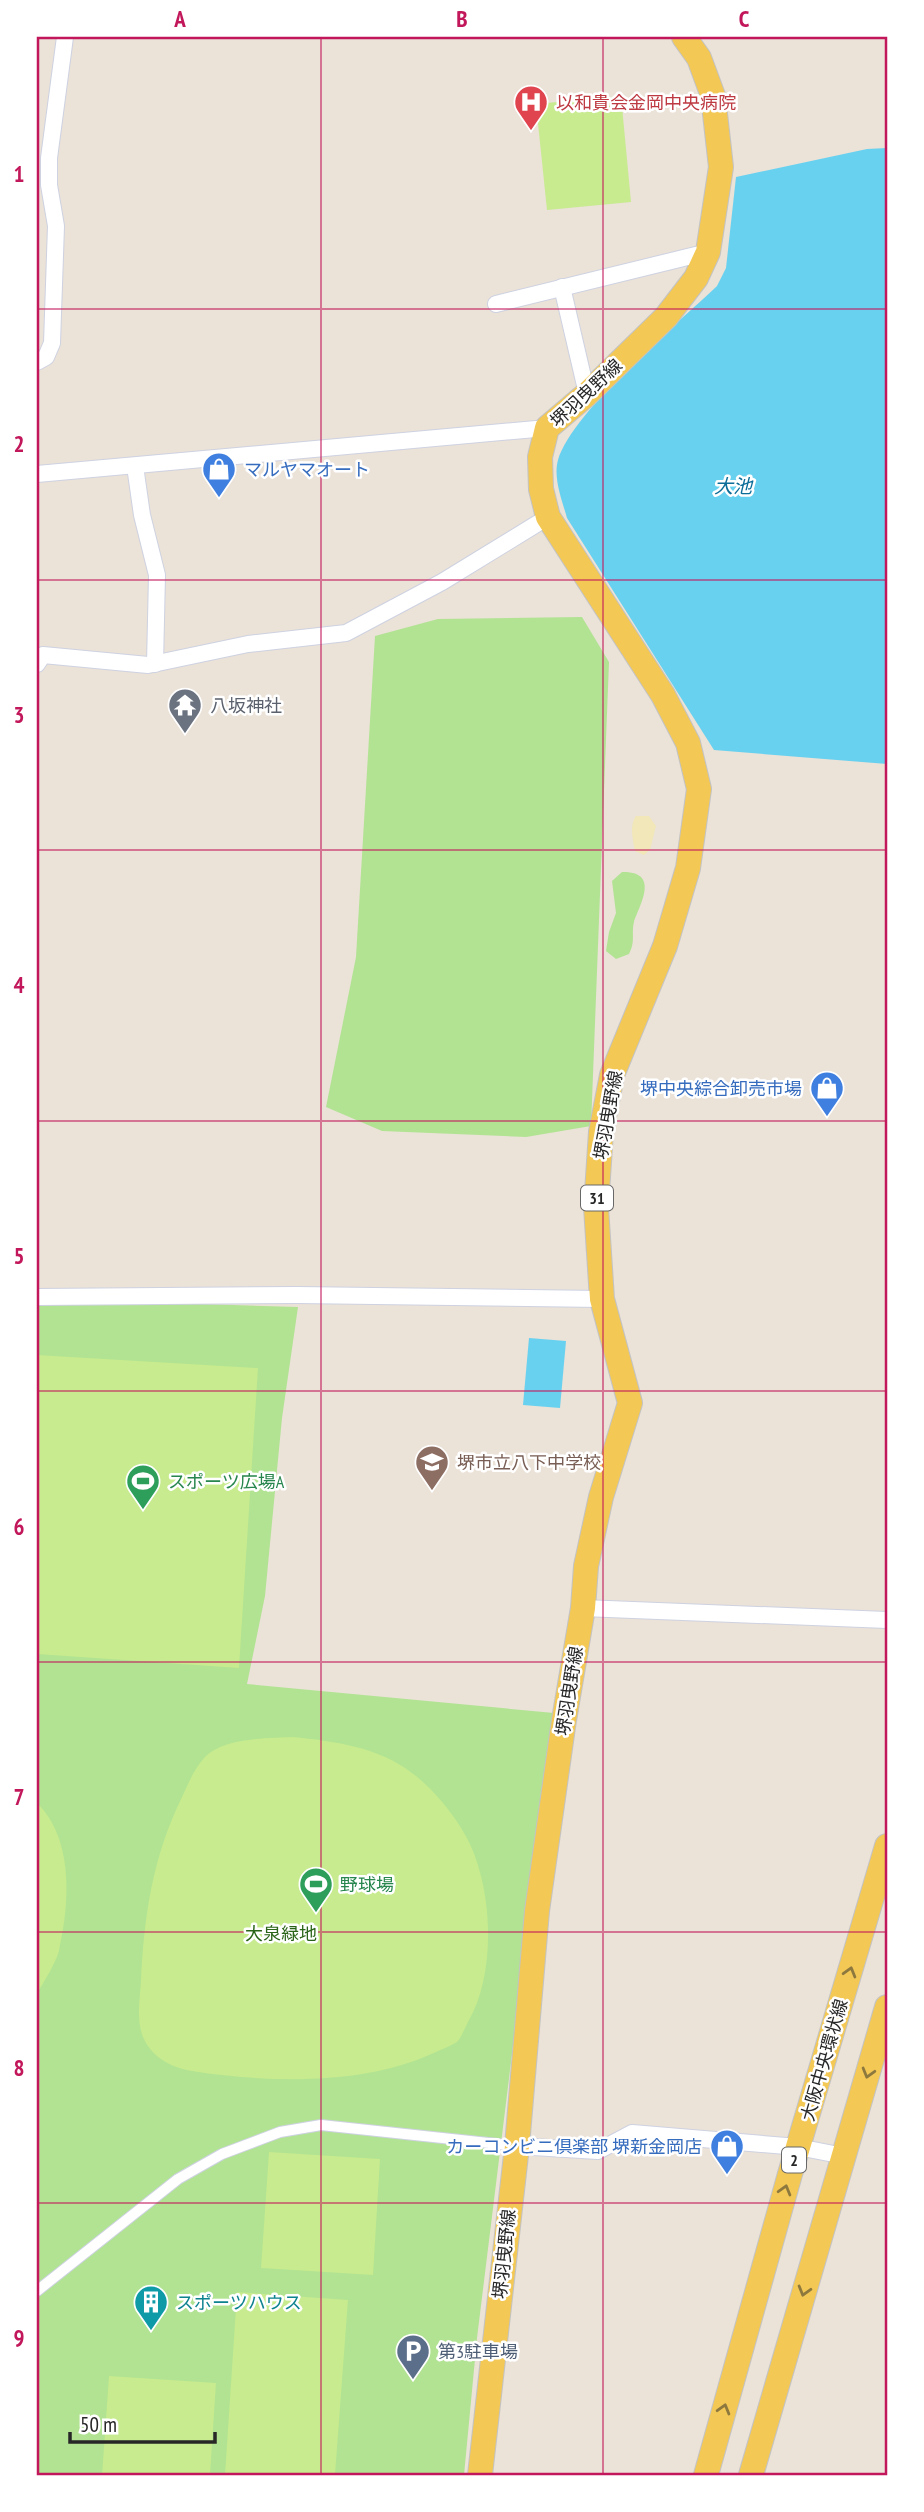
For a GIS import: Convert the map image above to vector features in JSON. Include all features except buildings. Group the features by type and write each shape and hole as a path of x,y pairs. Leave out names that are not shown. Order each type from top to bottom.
{"main road":[{"name":"堺羽曳野線","path":"480,2475 517,2146 537,1911 583,1608 586,1566 601,1497 630,1403 602,1299 596,1207 601,1132 612,1075 665,946 688,868 699,789 688,743 663,695 548,517 541,489 540,468 547,428 587,394 666,317 696,278 708,252 720,167 713,96 699,58 684,37"},
{"name":"大阪中央環状線","path":"706,2475 798,2147 887,1846"},
{"path":"751,2475 887,2007"}],"street":[{"path":"37,362 46,357 52,343 56,226 49,185 49,158 65,37"},
{"path":"496,304 708,252"},
{"path":"562,287 587,394"},
{"path":"37,474 547,428"},
{"path":"135,466 142,515 157,575 155,664"},
{"path":"37,664 43,655 155,664 248,644 346,633 442,582 548,517"},
{"path":"37,1297 297,1295 602,1299"},
{"path":"583,1608 887,1619"},
{"path":"37,2291 178,2179 222,2154 280,2133 321,2125 517,2146 598,2151 632,2133 798,2147 844,2157"}],"green space":[{"path":"621,96 631,202 547,210 536,104"},
{"path":"582,617 609,662 591,1126 526,1137 382,1131 326,1107 356,957 375,636 438,619"},
{"path":"622,872 641,877 644,891 634,922 629,954 616,959 606,951 616,913 612,881"},
{"name":"大泉緑地","path":"138,1302 298,1307 282,1418 265,1596 247,1684 554,1713 477,2338 464,2475 37,2475 37,1306"},
{"name":"スポーツ広場A","path":"37,1355 258,1368 239,1668 37,1654"},
{"name":"野球場","path":"293,1737 340,1743 385,1757 420,1780 452,1815 465,1834 478,1864 487,1910 487,1958 477,2003 457,2042 409,2063 380,2071 350,2076 288,2079 227,2076 181,2068 166,2062 147,2045 139,2016 148,1909 164,1841 189,1781 205,1757 234,1743"},
{"path":"37,1803 58,1835 63,1853 67,1893 59,1951 37,1994"},
{"path":"269,2152 380,2159 373,2275 261,2268"},
{"path":"237,2292 348,2300 335,2475 225,2475"},
{"path":"109,2376 216,2383 210,2475 102,2475"}],"sand":[{"path":"636,816 649,816 656,826 650,850 644,855 635,851 632,828"}],"water":[{"name":"大池","path":"887,148 887,764 714,750 567,518 557,482 558,460 567,440 604,393 717,286 726,268 736,177 867,149"},
{"path":"529,1338 566,1341 560,1408 523,1405"}],"place":[{"name":"以和貴会金岡中央病院","path":"531,132"},
{"name":"マルヤマオート","path":"219,499"},
{"name":"八坂神社","path":"185,735"},
{"name":"堺中央綜合卸売市場","path":"827,1118"},
{"name":"堺市立八下中学校","path":"432,1492"},
{"name":"スポーツ広場A","path":"143,1511"},
{"name":"野球場","path":"316,1914"},
{"name":"カーコンビニ倶楽部 堺新金岡店","path":"727,2176"},
{"name":"スポーツハウス","path":"151,2332"},
{"name":"第3駐車場","path":"413,2381"}]}
